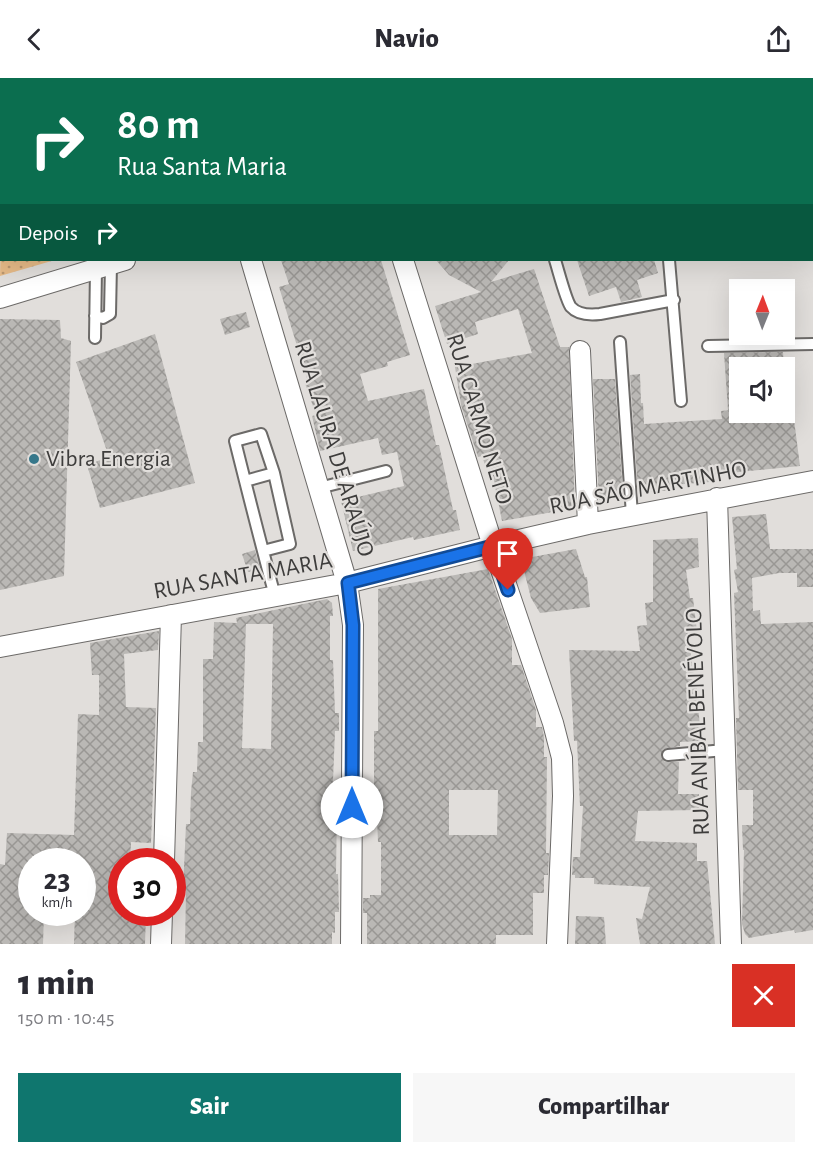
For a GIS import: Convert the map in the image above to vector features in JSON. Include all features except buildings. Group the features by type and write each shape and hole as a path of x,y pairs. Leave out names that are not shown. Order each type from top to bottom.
{"street":[{"name":"RUA LAURA DE ARAÚJO","path":"251,261 348,583 353,625 351,944"},
{"name":"RUA CARMO NETO","path":"403,261 493,546 553,723 562,758 563,796 557,944"},
{"path":"0,298 111,264"},
{"path":"580,351 588,524"},
{"name":"RUA SÃO MARTINHO","path":"493,546 632,515 813,481"},
{"name":"RUA ANÍBAL BENÉVOLO","path":"717,498 731,944"},
{"name":"RUA SANTA MARIA","path":"0,647 348,583 493,546"},
{"path":"164,848 171,615"},
{"path":"161,944 162,926"}],"lane":[{"path":"555,261 571,307 586,314 600,314 674,300"},
{"path":"669,261 681,401"},
{"path":"95,338 95,316 103,318 110,314 111,264"},
{"path":"620,342 632,515"},
{"path":"708,346 813,344"},
{"path":"263,551 290,544 274,473 261,434 235,441 263,551 275,596"},
{"path":"319,488 386,471"},
{"path":"245,481 274,473"},
{"path":"669,755 725,750"}],"shaded area":[{"path":"0,261 52,261 0,276"}],"place":[{"name":"Vibra Energia","path":"34,459"}],"route":[{"path":"352,807 353,625 348,583 493,546 508,590"}]}
